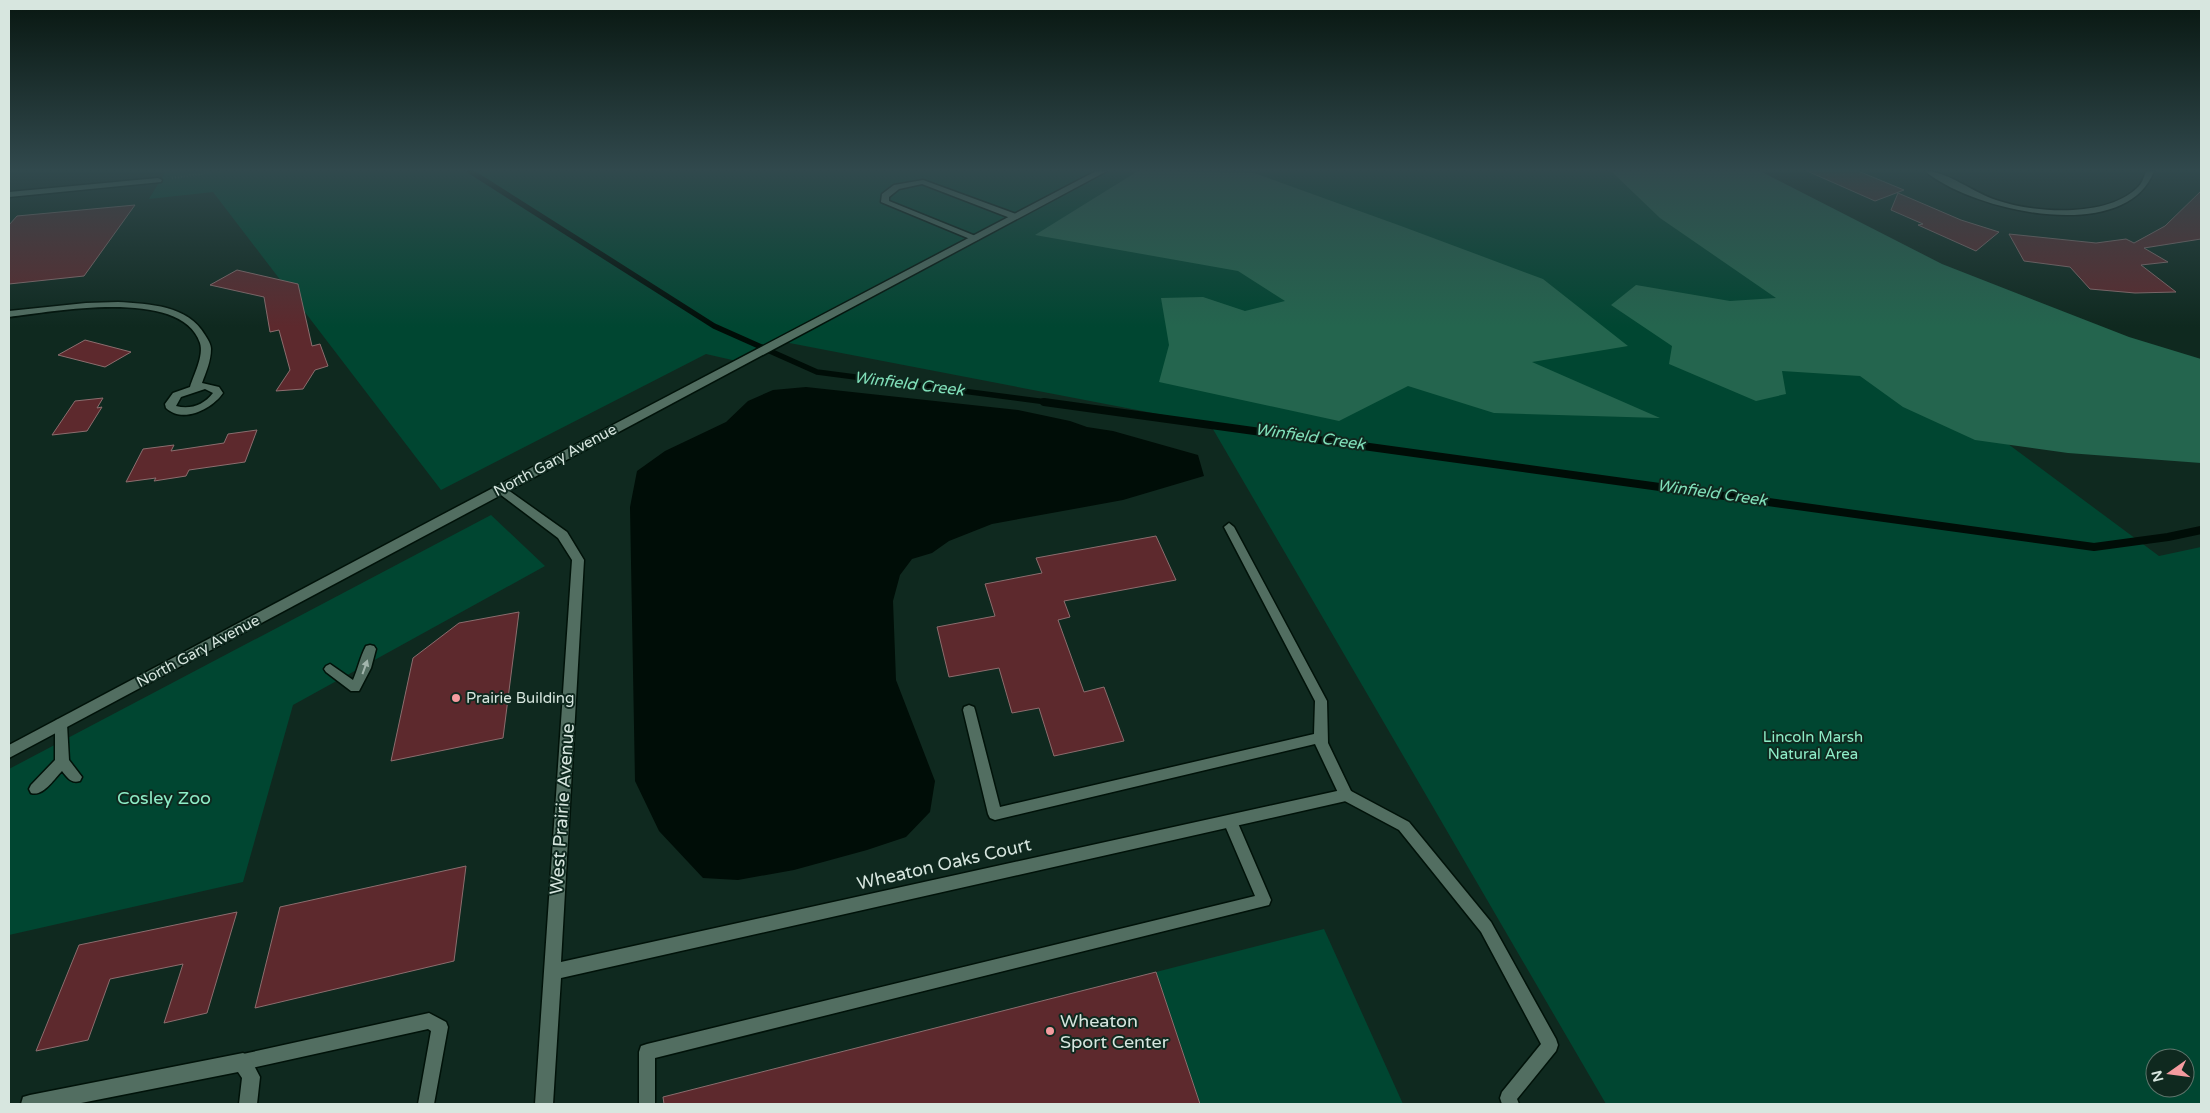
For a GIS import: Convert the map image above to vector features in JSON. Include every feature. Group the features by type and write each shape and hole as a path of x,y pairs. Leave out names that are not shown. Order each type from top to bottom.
{"street":[{"name":"North Gary Avenue","path":"9,752 438,522 502,490 779,341 1005,223"},
{"path":"9,314 114,304 147,307 181,314 198,330 205,344 204,362 194,388"},
{"name":"West Prairie Avenue","path":"502,490 563,535 578,560 544,1104"},
{"name":"Wheaton Oaks Court","path":"551,972 1346,795"},
{"path":"30,1104 243,1062 251,1077 248,1104"}],"lane":[{"path":"936,223 975,239"},
{"path":"1228,527 1321,701 1321,742 1346,795 1404,826 1486,927 1550,1045 1508,1098 1511,1104"},
{"path":"330,669 355,688 365,668 370,649"},
{"path":"969,710 995,814 1321,738"},
{"path":"61,724 62,762 75,777"},
{"path":"36,789 62,762"},
{"path":"647,1104 647,1052 1264,900 1230,821"},
{"path":"243,1062 429,1021 440,1027 426,1104"}],"green space":[{"name":"Lincoln Marsh Natural Area","path":"237,223 1710,223 2159,556 2201,547 2201,1104 1606,1104 1210,424 779,341 741,362 706,354 441,490"},
{"path":"1054,223 1393,223 1543,279 1628,346 1532,362 1660,418 1494,413 1408,386 1339,421 1159,382 1169,345 1161,298 1203,297 1245,311 1285,301 1238,271 1035,235"},
{"path":"1667,223 1862,223 1942,264 2129,337 2201,359 2201,463 2068,453 1975,440 1903,407 1860,376 1782,371 1786,394 1756,401 1669,364 1672,346 1611,305 1636,285 1730,301 1776,298"},
{"name":"Cosley Zoo","path":"491,515 545,566 293,705 243,882 9,935 9,769"},
{"path":"1324,929 1403,1104 1200,1104 1156,972"}],"shaded area":[{"path":"806,387 1018,410 1070,421 1198,455 1204,476 1123,500 992,524 949,541 932,553 912,559 900,575 893,601 896,680 935,781 930,812 906,837 867,850 794,870 738,880 703,878 659,831 635,781 630,507 637,471 665,451 726,422 748,401 773,390"}],"building":[{"path":"11,223 122,223 84,276 9,284 9,225"},
{"path":"1921,223 1970,223 1999,232 1976,251 1918,225 1923,224"},
{"path":"2168,223 2201,223 2201,239 2144,248 2168,262 2141,265 2176,292 2135,293 2090,289 2070,267 2024,261 2009,234 2096,243 2126,239 2134,243"},
{"path":"237,270 298,284 312,346 320,344 328,366 315,370 303,389 276,391 290,370 279,330 270,332 264,297 210,285"},
{"path":"85,340 131,352 105,367 58,355"},
{"path":"103,398 97,408 102,407 87,431 52,435 75,401"},
{"path":"257,430 245,462 189,470 186,476 154,481 156,478 126,482 143,449 174,445 171,451 224,443 228,434"},
{"path":"1156,536 1176,580 1064,601 1070,617 1058,620 1084,692 1104,687 1124,741 1054,756 1039,708 1012,713 999,668 949,677 937,627 995,616 985,584 1042,573 1036,558"},
{"name":"Prairie Building","path":"519,612 503,738 391,761 413,658 459,623"},
{"path":"466,866 454,961 255,1008 280,907"},
{"path":"237,912 207,1013 164,1023 183,964 110,979 88,1040 36,1051 79,945"},
{"name":"Wheaton Sport Center","path":"1156,972 1200,1104 664,1104 663,1097"}],"waterway":[{"name":"Winfield Creek","path":"552,223 714,326 817,372 1054,403"},
{"name":"Winfield Creek","path":"1044,402 2094,547 2168,537 2201,530"}],"place":[{"name":"Prairie Building","path":"456,698"},
{"name":"Wheaton Sport Center","path":"1050,1031"}]}
